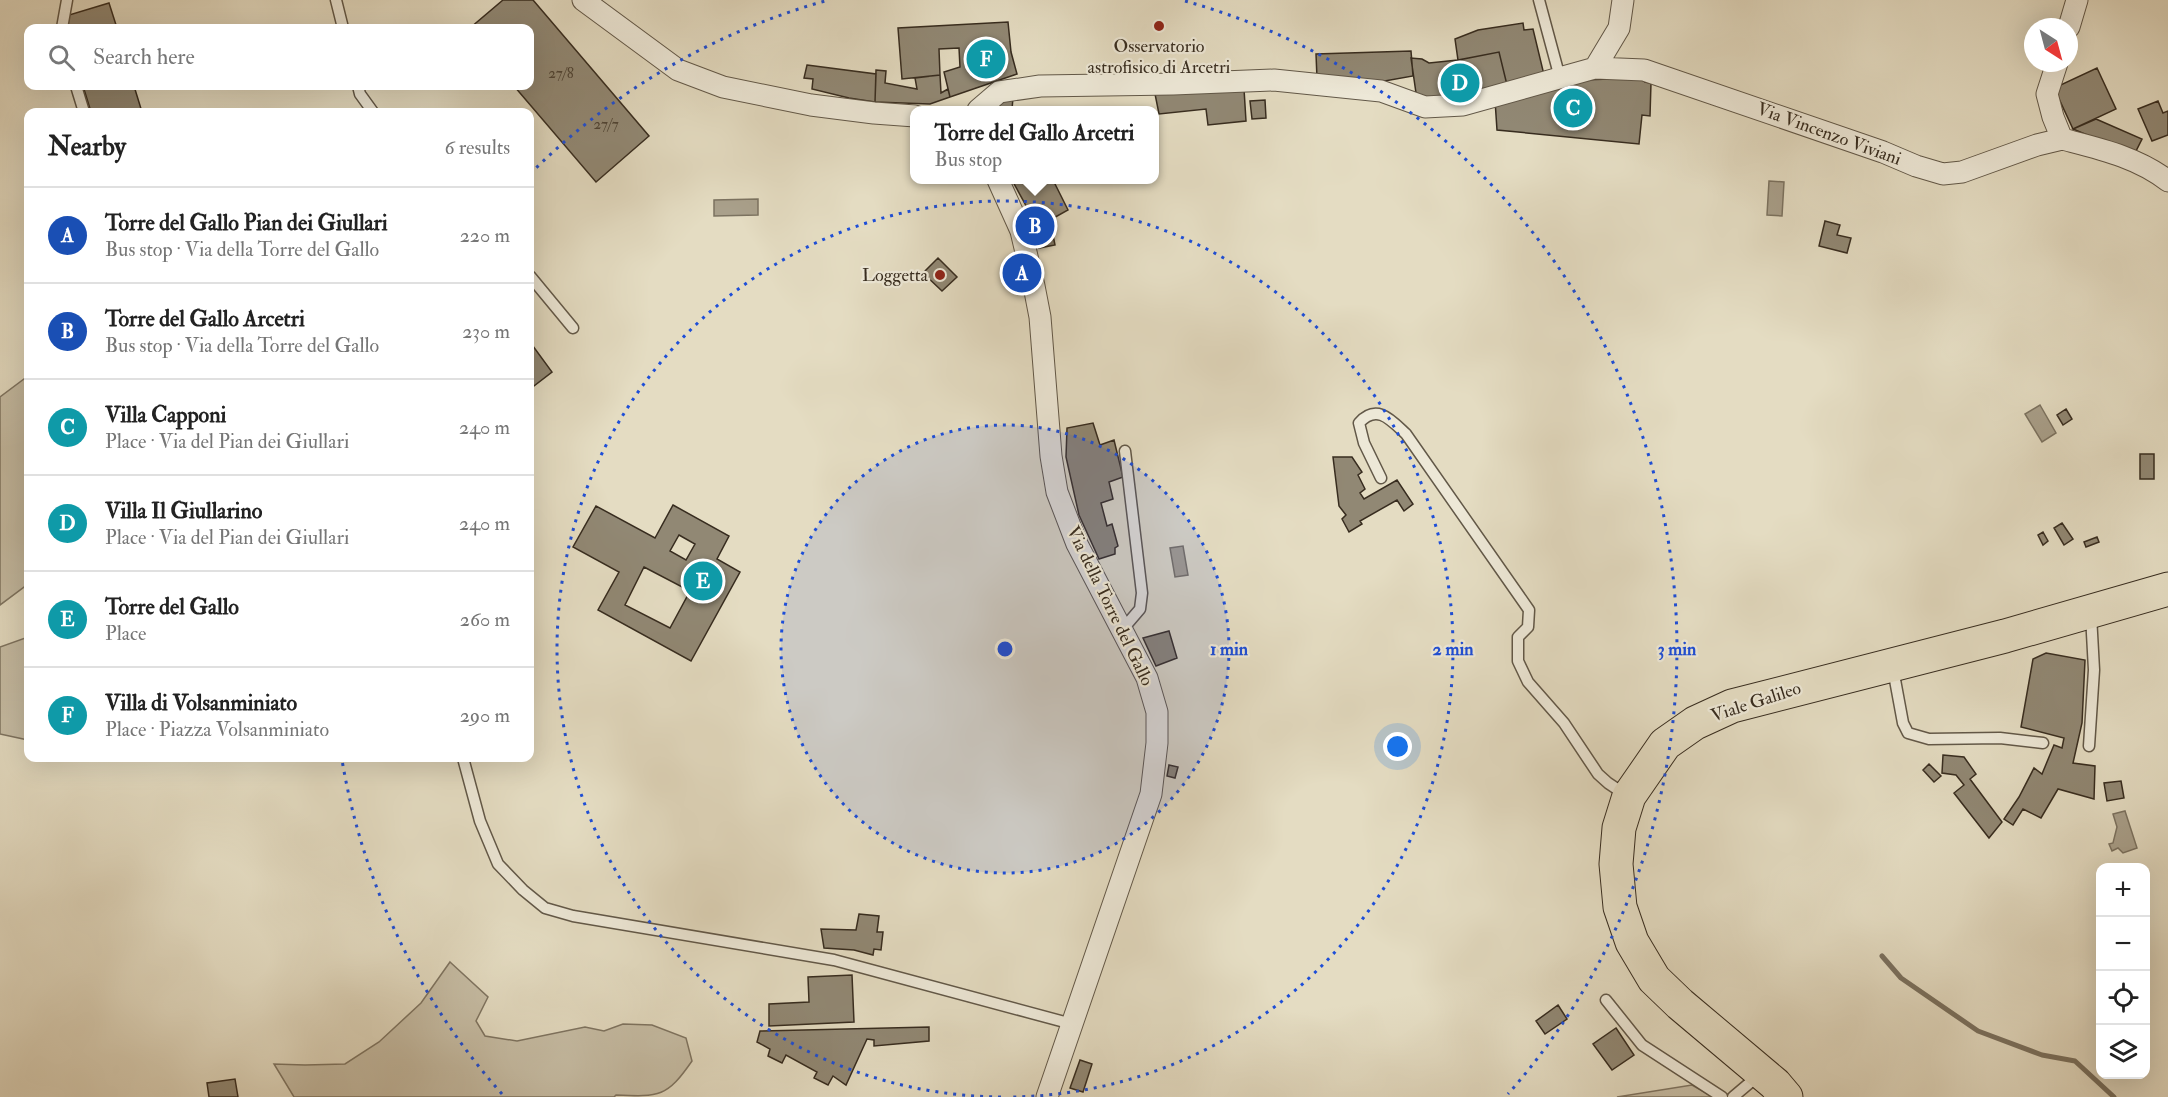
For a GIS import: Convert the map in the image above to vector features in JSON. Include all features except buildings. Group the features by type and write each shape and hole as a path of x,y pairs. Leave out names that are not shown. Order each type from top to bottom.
{"main road":[{"name":"Viale Galileo","path":"1786,1097 1654,979 1632,942 1620,907 1616,864 1619,828 1629,796 1665,744 1695,723 1732,706 1892,666 2168,589"}],"street":[{"path":"583,0 678,70 723,87 811,105 910,116"},
{"path":"1594,68 1619,28 1623,0"},
{"path":"2072,18 2077,0"},
{"name":"Via Vincenzo Viviani","path":"984,106 999,92 1040,86 1162,85 1274,80 1381,91 1425,107 1463,105 1594,68 1644,69 1943,174 1962,172 2037,145 2062,139"},
{"path":"2054,72 2047,94 2062,139 2125,157 2152,169 2168,181"},
{"name":"Via della Torre del Gallo","path":"1000,184 1021,231 1040,316 1051,456 1057,492 1077,544 1147,678 1157,712 1157,742 1151,795 1047,1097"}],"lane":[{"path":"63,24 67,0"},
{"path":"336,0 342,24"},
{"path":"1539,0 1560,78"},
{"path":"77,90 83,108"},
{"path":"359,90 370,108"},
{"path":"534,281 573,328"},
{"path":"1381,478 1364,443 1359,423 1364,417 1378,413 1389,418 1406,434 1529,609 1528,627 1518,637 1518,661 1528,682 1564,723 1598,774 1629,796"},
{"path":"1122,630 1140,609 1142,593 1125,451"},
{"path":"2089,746 2094,670 2091,611"},
{"path":"1892,666 1903,723 1908,733 1929,739 2000,738 2043,743"},
{"path":"464,762 480,821 498,864 523,890 545,908 573,915 834,960 1072,1024"},
{"path":"1606,1000 1642,1045 1722,1097"},
{"path":"1733,1097 1761,1073"}],"shaded area":[{"path":"1769,181 1784,182 1782,216 1767,215"},
{"path":"758,199 758,215 714,216 714,200"},
{"path":"24,379 24,587 0,605 0,397"},
{"path":"2040,405 2056,433 2042,442 2025,414"},
{"path":"1183,546 1188,575 1175,577 1170,548"},
{"path":"24,638 24,739 0,734 0,647"},
{"path":"2125,811 2137,848 2123,853 2118,848 2112,851 2109,844 2113,843 2117,827 2113,814"},
{"path":"450,962 488,997 476,1021 485,1036 517,1041 585,1027 604,1031 623,1024 652,1025 686,1038 692,1061 669,1088 653,1095 643,1096 294,1097 274,1064 345,1064 379,1042 421,1003"},
{"path":"1692,1085 1713,1097 1617,1097"}],"waterway":[{"path":"1882,956 1901,978 1978,1031 2042,1055 2075,1061 2114,1097"}],"place":[{"name":"Osservatorio astrofisico di Arcetri","path":"1159,26"},
{"name":"Villa di Volsanminiato","path":"986,59"},
{"name":"Villa Il Giullarino","path":"1460,83"},
{"name":"Villa Capponi","path":"1573,108"},
{"name":"Torre del Gallo Arcetri","path":"1035,226"},
{"name":"Torre del Gallo Pian dei Giullari","path":"1022,273"},
{"name":"Loggetta","path":"940,275"},
{"name":"Torre del Gallo","path":"703,581"}]}
